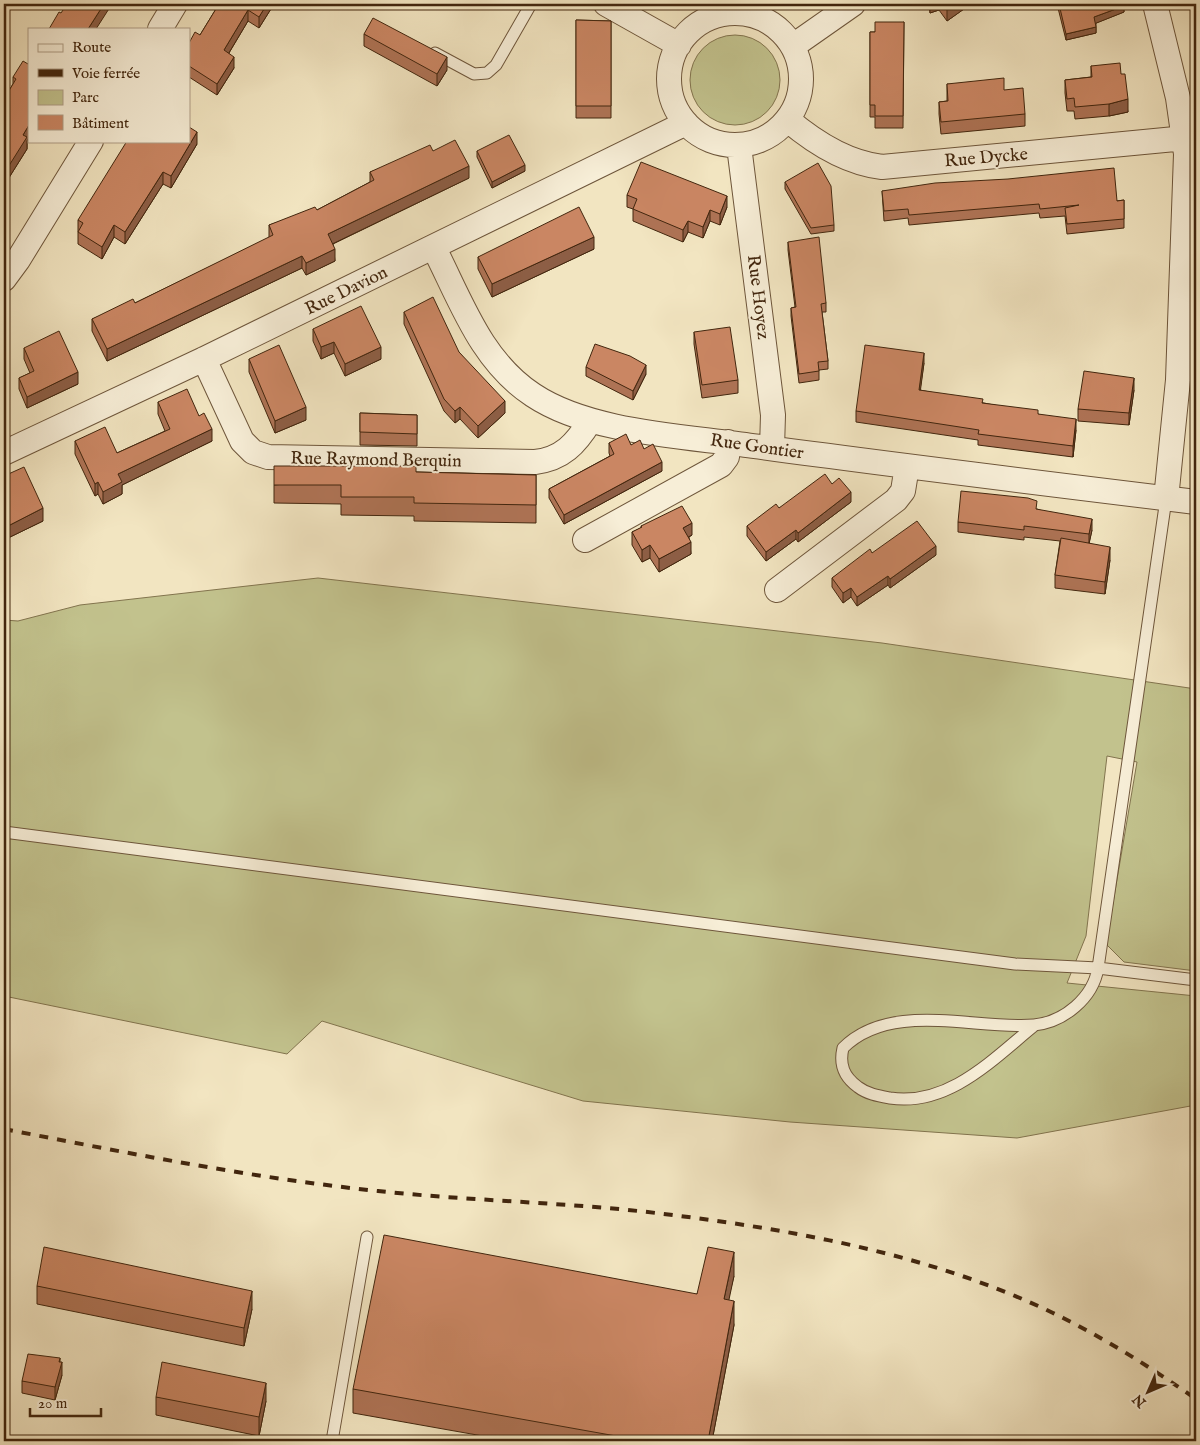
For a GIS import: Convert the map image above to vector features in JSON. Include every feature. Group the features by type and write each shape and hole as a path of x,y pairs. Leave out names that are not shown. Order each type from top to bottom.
{"street":[{"path":"161,28 175,4"},
{"path":"606,4 678,45"},
{"path":"793,46 853,4"},
{"path":"1155,4 1178,98 1191,138 1186,168 1180,350 1166,498"},
{"path":"719,9 762,18 777,28 793,46 800,64 802,84 798,103 788,120 780,129 764,139 739,146 710,141 686,123 676,108 669,85 671,61 678,45 696,25 719,9"},
{"name":"Rue Dycke","path":"788,120 813,139 851,159 882,167 1191,138"},
{"name":"Rue Davion","path":"4,453 434,248 686,123"},
{"path":"4,279 18,260 90,142"},
{"name":"Rue Hoyez","path":"739,146 774,415 772,448"},
{"name":"Rue Gontier","path":"434,248 480,339 502,370 544,402 566,413 590,421 728,442 1196,502"},
{"name":"Rue Raymond Berquin","path":"204,358 242,441 253,452 268,457 534,462 548,460 568,450 580,438 590,421"},
{"path":"585,540 722,465 727,457 728,442"},
{"path":"777,590 896,500 903,491 907,466"}],"lane":[{"path":"421,45 474,74 484,74 496,65 531,4"},
{"path":"1035,1025 920,1021 893,1024 868,1030 851,1041 843,1048 841,1057 842,1067 852,1082 870,1094 895,1099 929,1096 947,1090 971,1076 1035,1025 1061,1016 1080,1002 1094,985 1166,498"},
{"path":"4,832 1015,964 1098,968 1196,980"},
{"path":"332,1441 367,1237"}],"green space":[{"path":"735,35 752,39 767,48 776,63 780,80 776,97 767,112 752,121 735,125 718,121 703,112 694,97 690,80 694,63 703,48 718,39"},
{"path":"318,578 882,643 1196,689 1196,971 1124,962 1106,944 1137,762 1107,756 1086,936 1067,983 1196,996 1196,1105 1017,1138 790,1122 583,1101 322,1021 287,1054 4,996 4,620 18,621 80,605"}],"building":[{"path":"67,4 104,4 89,28 50,28 59,12 61,13"},
{"path":"219,4 267,4 259,17 248,10 224,50 234,57 217,84 190,67 190,41 195,32 200,35"},
{"path":"943,4 954,4 947,9"},
{"path":"1059,4 1123,4 1124,6 1094,17 1096,27 1066,34"},
{"path":"373,18 447,57 437,74 364,34"},
{"path":"576,20 611,21 611,106 576,106"},
{"path":"875,22 904,22 903,116 875,116 875,105 870,105 870,32 875,32"},
{"path":"23,61 28,64 28,127 23,135 27,137 5,172 4,113 6,110 4,108 4,99 16,79 13,77"},
{"path":"1120,63 1121,74 1125,74 1128,99 1109,104 1075,107 1074,98 1067,99 1065,80 1092,77 1091,66"},
{"path":"1004,78 1004,90 1023,88 1025,114 941,122 939,102 948,101 947,84"},
{"path":"190,128 197,132 171,176 163,172 125,232 114,225 102,247 78,232 83,223 78,220 126,142 190,142"},
{"path":"509,135 525,165 492,182 477,151"},
{"path":"455,140 469,166 328,234 335,249 306,263 302,256 107,349 92,319 133,299 135,303 273,235 269,225 315,207 317,210 374,180 370,172 430,145 433,151"},
{"path":"641,162 727,196 720,214 710,210 703,227 688,221 683,230 633,209 637,199 627,195"},
{"path":"818,163 831,186 834,225 811,228 785,182"},
{"path":"1114,168 1117,201 1124,200 1124,219 1067,224 1065,208 1079,205 1040,209 1039,204 909,215 908,209 884,211 882,191 935,183 1008,179"},
{"path":"579,207 594,237 492,284 478,257"},
{"path":"819,237 826,303 821,304 828,361 818,362 819,371 799,374 791,308 796,307 788,242"},
{"path":"433,297 459,352 505,401 478,426 460,407 455,411 444,399 404,312"},
{"path":"361,306 381,347 345,364 334,342 321,347 313,329"},
{"path":"730,327 738,380 702,385 694,332"},
{"path":"59,331 78,372 27,397 19,378 34,371 24,348"},
{"path":"595,344 630,356 646,365 633,391 586,367"},
{"path":"279,345 306,407 275,421 249,359"},
{"path":"865,345 924,353 919,390 983,399 982,403 1038,410 1038,414 1076,419 1073,446 978,434 979,430 856,411"},
{"path":"1084,371 1134,378 1129,413 1078,409"},
{"path":"187,389 199,416 204,413 212,429 118,474 122,482 103,492 98,482 95,484 75,441 105,427 117,453 170,429 158,402"},
{"path":"360,413 417,415 417,434 360,432"},
{"path":"626,434 631,445 640,440 644,449 653,444 662,462 564,515 549,489 614,454 609,443"},
{"path":"274,466 416,466 416,472 536,475 536,505 414,503 414,497 341,497 341,485 274,485"},
{"path":"24,467 43,508 8,526 4,518 4,476"},
{"path":"825,474 832,484 839,478 851,492 798,533 796,530 766,552 747,526 776,504 779,508"},
{"path":"961,491 1028,498 1037,501 1036,509 1092,519 1089,534 1024,526 1024,530 958,522"},
{"path":"682,506 692,523 683,528 691,542 659,559 650,545 642,550 632,532"},
{"path":"917,521 936,546 890,579 888,576 857,597 851,588 843,593 832,578 870,549 872,553"},
{"path":"1061,538 1110,547 1105,582 1055,575"},
{"path":"384,1235 697,1294 708,1247 734,1252 724,1299 734,1301 708,1441 644,1441 353,1389"},
{"path":"44,1247 252,1291 244,1328 37,1286"},
{"path":"28,1354 60,1358 59,1362 62,1362 55,1387 22,1381"},
{"path":"162,1362 266,1383 259,1417 156,1397"}],"railway":[{"path":"4,1129 190,1164 331,1186 656,1213 757,1227 859,1247 958,1275 1006,1292 1053,1313 1126,1353 1196,1399"}]}
